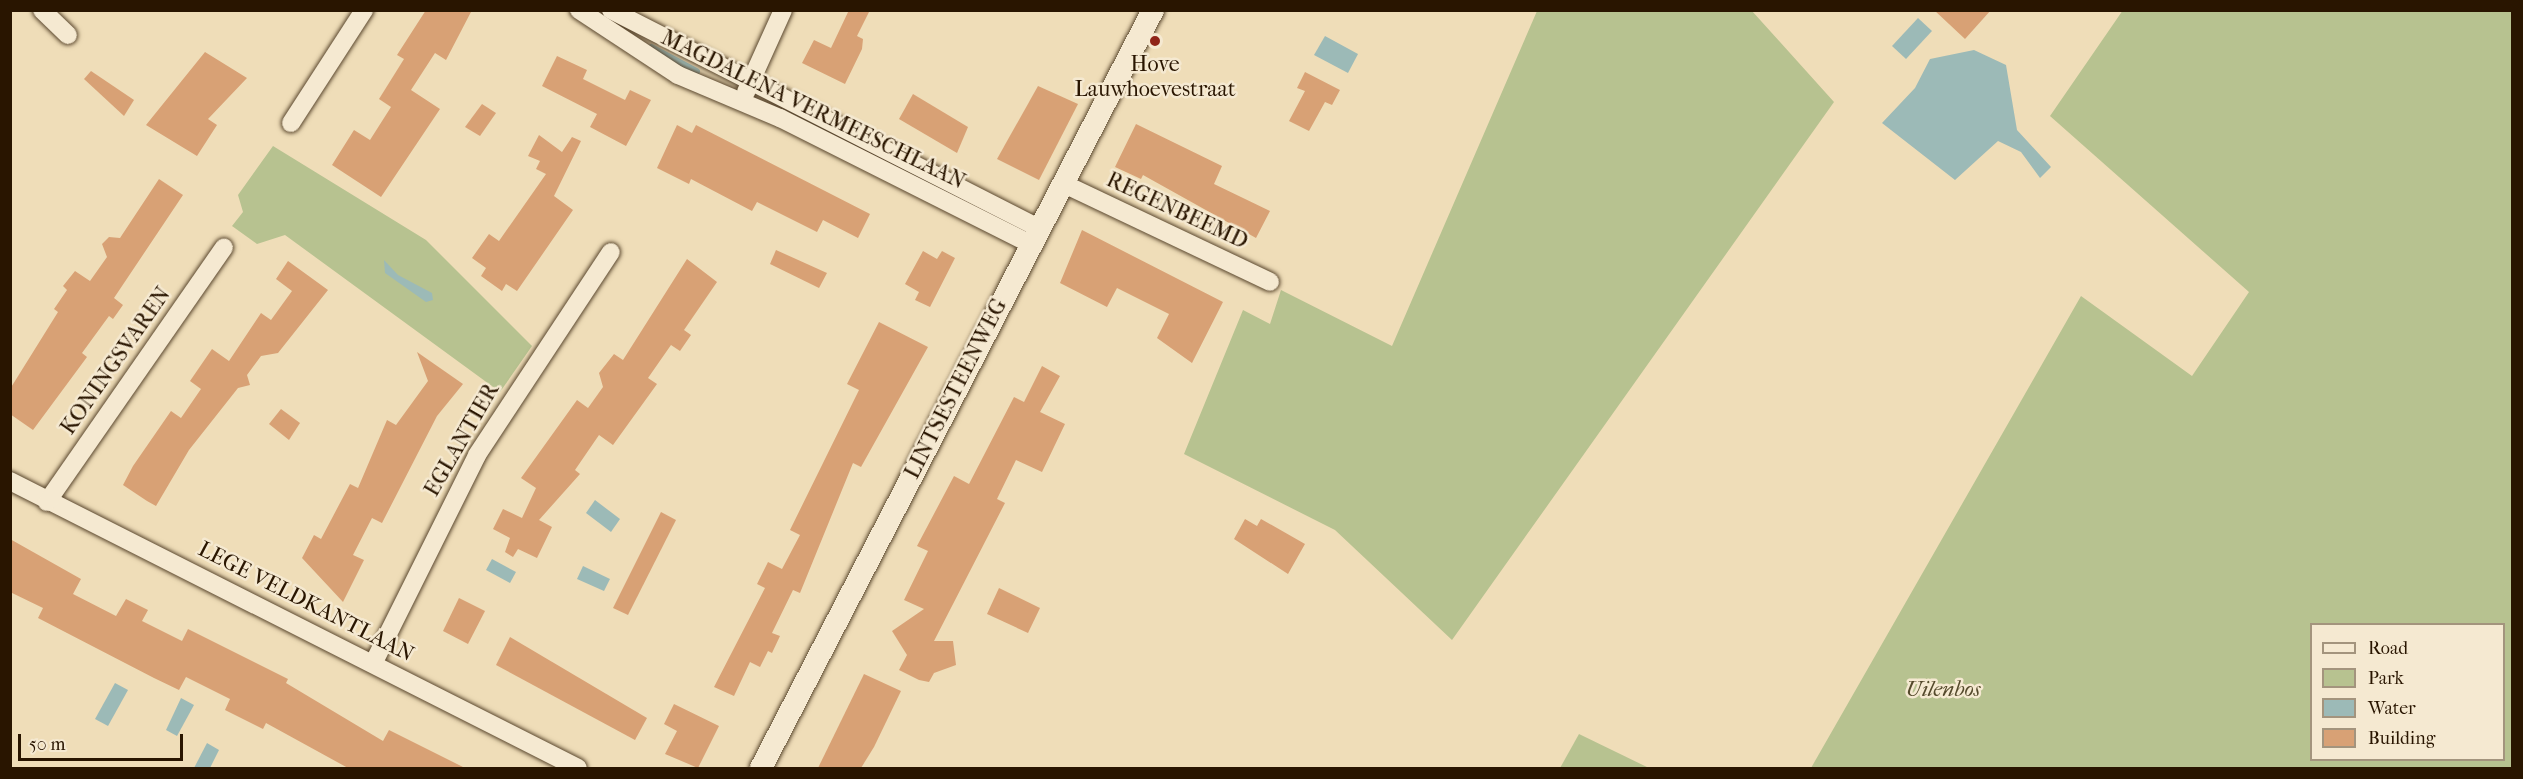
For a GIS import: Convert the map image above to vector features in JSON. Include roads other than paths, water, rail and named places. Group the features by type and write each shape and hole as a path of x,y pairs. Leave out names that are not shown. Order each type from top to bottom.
{"street":[{"path":"42,10 68,35"},
{"path":"291,123 364,10"},
{"name":"MAGDALENA VERMEESCHLAAN","path":"579,10 678,75 1035,236"},
{"name":"MAGDALENA VERMEESCHLAAN","path":"611,10 694,57 751,80 1035,236"},
{"path":"742,102 783,10"},
{"name":"LINTSESTEENWEG","path":"760,768 1153,10"},
{"name":"REGENBEEMD","path":"1064,184 1270,282"},
{"name":"KONINGSVAREN","path":"47,502 224,247"},
{"name":"EGLANTIER","path":"374,662 477,455 611,252"},
{"name":"LEGE VELDKANTLAAN","path":"10,482 374,662 578,768"}],"water":[{"path":"1918,18 1932,31 1906,59 1892,46"},
{"path":"1325,36 1358,54 1348,73 1314,55"},
{"path":"1974,50 2006,65 2017,130 2051,167 2040,178 2021,152 1998,141 1955,180 1882,123 1915,88 1930,59"},
{"path":"384,260 398,275 432,293 433,300 426,302 385,273"},
{"path":"595,500 620,519 611,532 586,513"},
{"path":"492,559 516,572 510,583 486,570"},
{"path":"583,566 610,579 604,591 577,579"},
{"path":"115,683 128,690 108,726 95,719"},
{"path":"181,698 194,705 177,736 166,730"},
{"path":"207,743 219,750 210,768 194,768"}],"waterway":[{"path":"651,47 696,71"},
{"path":"914,175 982,209"}],"place":[{"name":"Hove Lauwhoevestraat","path":"1155,41"}],"park label":[{"name":"Uilenbos","path":"1943,690"}]}
